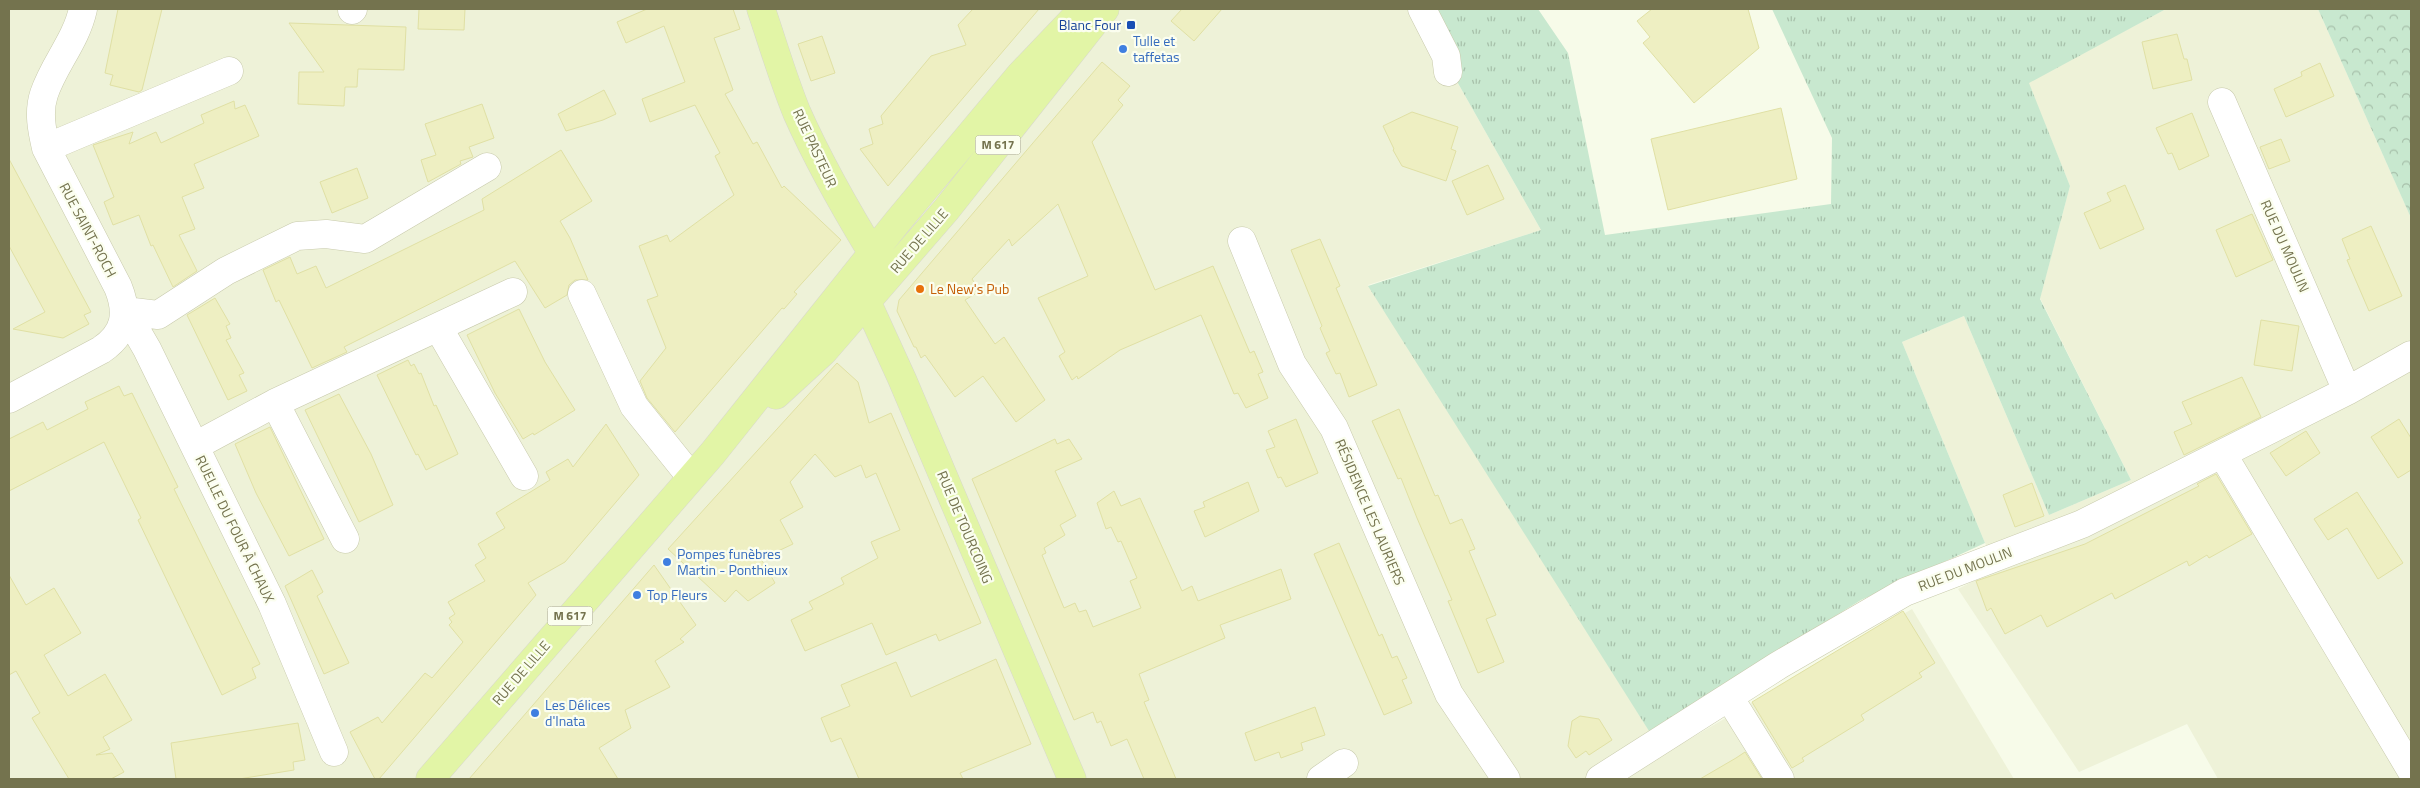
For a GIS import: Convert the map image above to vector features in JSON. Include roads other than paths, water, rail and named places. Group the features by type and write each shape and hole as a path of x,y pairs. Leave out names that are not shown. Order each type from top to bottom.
{"main road":[{"name":"RUE PASTEUR","path":"761,9 772,44 806,133 838,197 888,278"},
{"name":"RUE DE LILLE","path":"430,779 712,454 872,253 1020,75 1083,9"},
{"name":"RUE DE LILLE","path":"712,454 813,361 868,302 969,182 1105,9"},
{"name":"RUE DE TOURCOING","path":"854,276 868,302 1072,779"}],"street":[{"name":"RUE SAINT-ROCH","path":"84,9 71,43 43,95 41,124 46,148 118,288 125,311"},
{"path":"1422,9 1446,56 1448,72"},
{"path":"46,148 228,72"},
{"name":"RUE DU MOULIN","path":"2222,102 2348,391"},
{"path":"9,399 110,344 120,333 125,311 158,315 226,271 297,236 326,234 365,239 487,167"},
{"name":"RÉSIDENCE LES LAURIERS","path":"1242,241 1292,364 1334,428 1449,694 1506,779"},
{"path":"195,446 275,403 513,292"},
{"path":"582,294 634,406 692,477"},
{"name":"RUELLE DU FOUR À CHAUX","path":"125,311 147,349 284,630 334,752"},
{"path":"438,327 524,476"},
{"name":"RUE DU MOULIN","path":"1600,779 1787,660 1905,592 2082,524 2348,391 2411,355"},
{"path":"275,403 345,539"},
{"path":"2223,455 2411,770"},
{"path":"1730,697 1780,779"},
{"path":"1322,779 1344,763"}],"place":[{"name":"Blanc Four","path":"1131,25"},
{"name":"Tulle et taffetas","path":"1123,49"},
{"name":"Le New's Pub","path":"920,289"},
{"name":"Pompes funèbres Martin - Ponthieux","path":"667,562"},
{"name":"Top Fleurs","path":"637,595"},
{"name":"Les Délices d'Inata","path":"535,713"}]}
